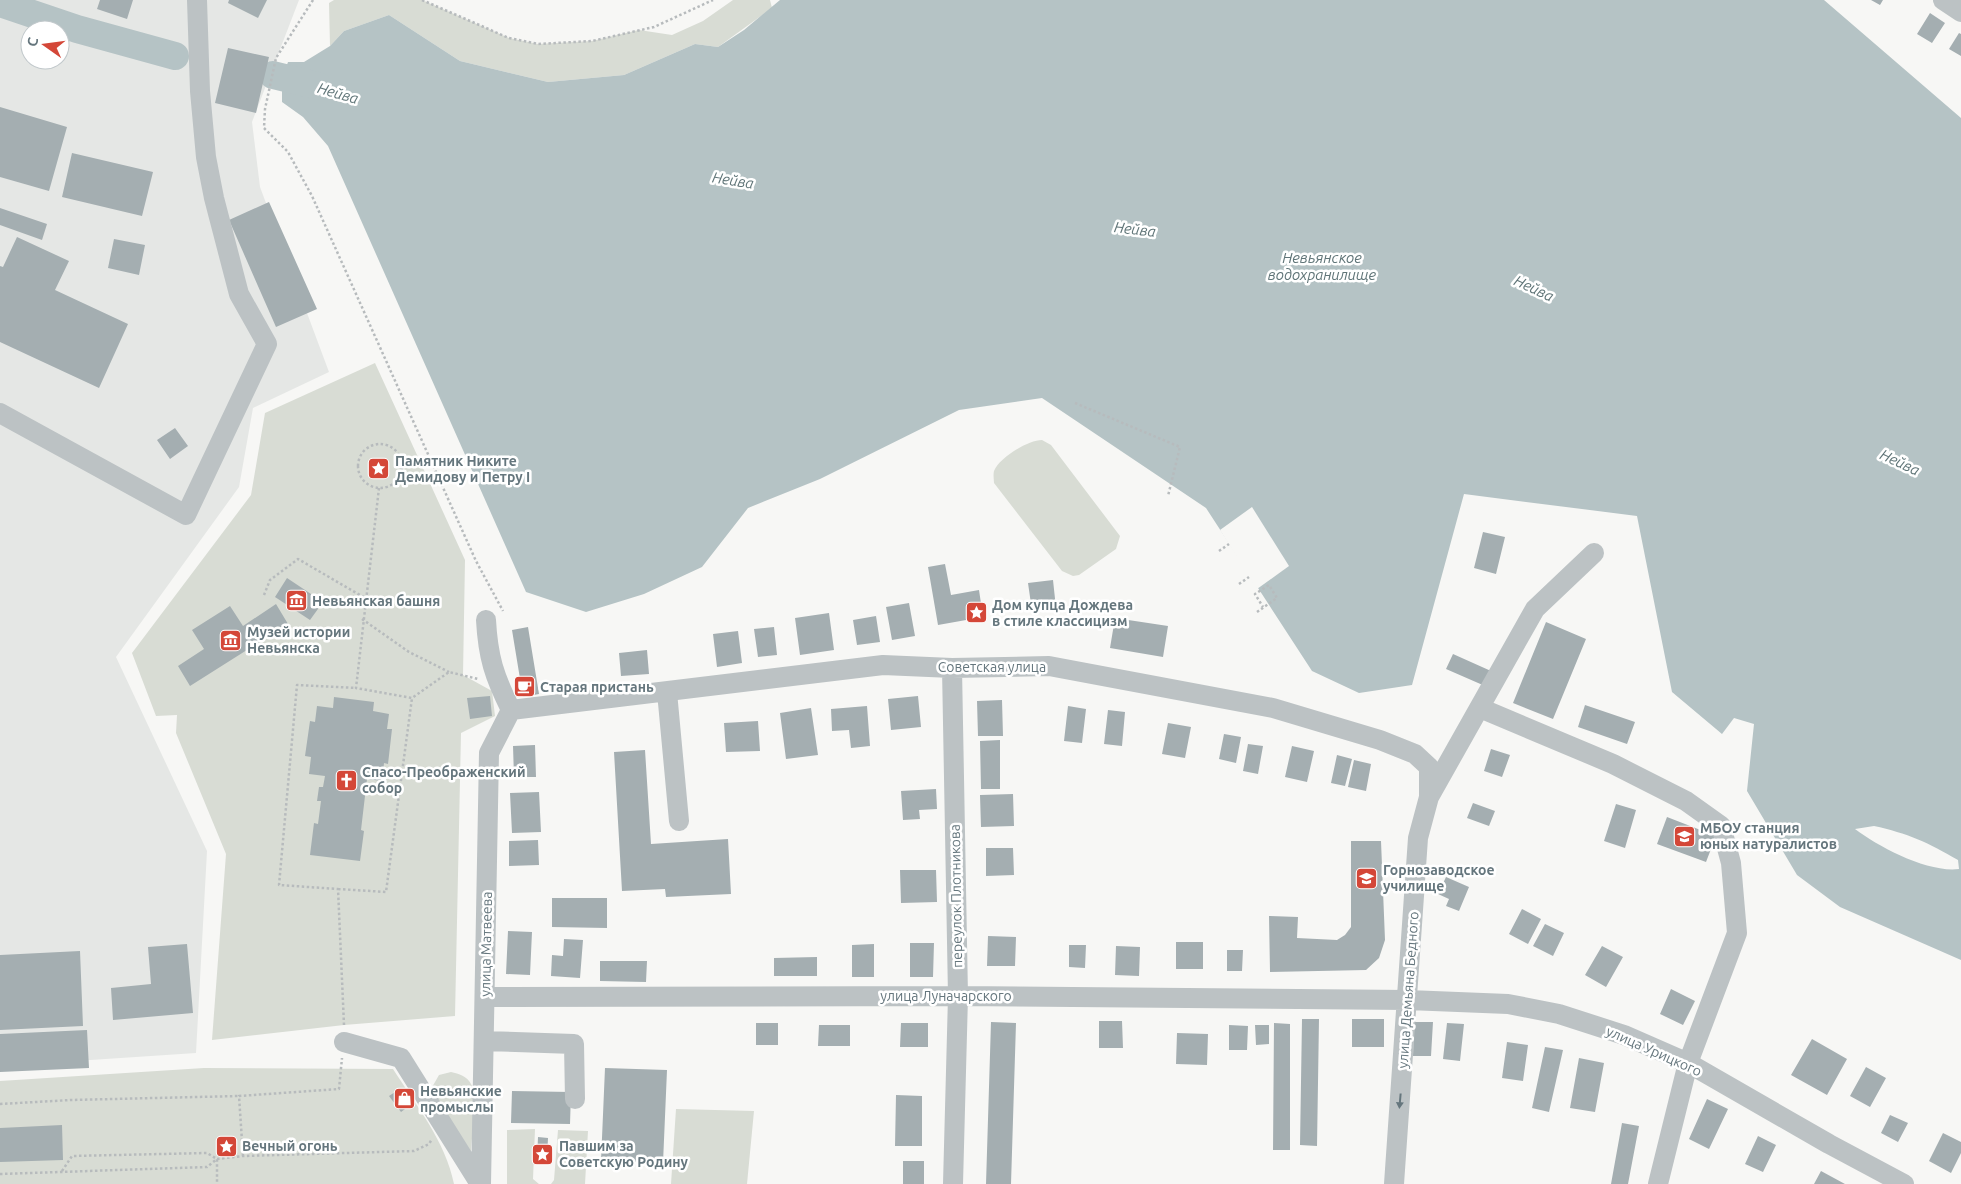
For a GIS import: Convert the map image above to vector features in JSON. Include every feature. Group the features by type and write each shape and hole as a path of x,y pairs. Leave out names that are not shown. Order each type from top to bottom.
{"street":[{"path":"0,413 186,515 267,344 239,294 214,198 206,157 200,91 197,0"},
{"path":"1942,0 1961,12"},
{"path":"1429,798 1535,609 1594,553"},
{"path":"495,616 488,653 497,683 511,710"},
{"name":"Советская улица","path":"511,710 883,665 952,668 1049,666 1273,708 1380,740 1415,754 1429,767 1429,798"},
{"name":"переулок Плотникова","path":"952,668 958,996 954,1184"},
{"path":"667,692 680,821"},
{"path":"1480,708 1613,764 1686,801 1721,826 1731,863 1736,933 1688,1063 1658,1184"},
{"name":"улица Матвеева","path":"480,1184 489,754 511,710"},
{"name":"улица Демьяна Бедного","path":"1394,1184 1418,838 1429,798"},
{"name":"улица Луначарского","path":"484,997 958,996 1408,1000"},
{"name":"улица Урицкого","path":"1408,1000 1508,1004 1559,1014 1624,1035 1688,1063 1904,1184"},
{"path":"484,1041 574,1044 575,1099"},
{"path":"344,1042 401,1058 480,1184"}],"path":[{"path":"313,0 276,58 265,109 264,128 288,152 312,196 476,561 495,616"},
{"path":"422,0 509,38 538,44 592,41 654,27 712,0"},
{"path":"1075,403 1180,447 1168,496"},
{"path":"381,444 390,446 398,453 402,462 402,472 397,481 389,487 379,488 369,486 362,480 358,470 358,460 363,451 371,446 381,444"},
{"path":"356,688 362,619 379,488"},
{"path":"1219,551 1229,544"},
{"path":"264,595 270,580 298,559 365,598"},
{"path":"1239,584 1249,577"},
{"path":"1257,612 1277,598 1268,585 1255,594 1263,607"},
{"path":"362,619 409,652 449,672 497,683"},
{"path":"412,698 386,892 279,885 297,685 356,688 412,698 449,672"},
{"path":"0,1104 71,1100 240,1096 339,1089 344,1042 338,889"},
{"path":"240,1096 244,1156"},
{"path":"0,1174 207,1167 216,1159 244,1156 414,1151 429,1144 442,1125"},
{"path":"62,1172 72,1156 207,1153 216,1159"},
{"path":"216,1159 217,1184"}],"shaded area":[{"path":"0,0 299,0 252,122 260,187 329,372 253,408 239,487 116,657 207,851 196,1053 0,1066"},
{"path":"334,0 422,0 509,38 538,44 592,41 639,30 672,35 703,21 733,0 770,0 772,8 718,47 695,44 624,75 548,82 460,61 389,15 344,31 330,46 329,3"},
{"path":"375,363 465,560 463,675 492,691 495,716 461,733 455,1016 344,1025 212,1040 226,854 176,733 177,715 156,716 132,653 251,495 265,413"},
{"path":"1042,440 1051,445 1120,536 1116,549 1079,575 1073,576 1062,571 994,483 994,471 1008,455 1022,446"},
{"path":"204,1068 393,1069 437,1139 450,1168 454,1184 0,1184 0,1081"},
{"path":"451,1072 465,1077 473,1089 474,1116 471,1151 464,1149 431,1089 439,1075"},
{"path":"676,1109 754,1111 747,1184 671,1184"},
{"path":"535,1129 533,1179 539,1184 507,1184 507,1130"},
{"path":"558,1130 588,1131 585,1184 551,1184 554,1180"}],"water":[{"path":"0,0 24,0 61,20 42,20 0,9"},
{"name":"Невьянское водохранилище","path":"780,0 1824,0 1961,118 1961,960 1840,907 1797,875 1747,791 1754,724 1734,718 1722,734 1672,692 1637,516 1464,494 1412,685 1359,693 1312,671 1206,508 1042,398 959,410 820,479 748,508 702,567 644,594 586,612 526,592 328,146 303,117 282,102 282,79 288,62 304,62 330,46 344,31 389,15 460,61 548,82 624,75 695,44 718,47 744,30","holes":["1874,826 1917,839 1947,854 1958,860 1959,869 1933,867 1919,863 1890,851 1855,829"]}],"pier":[{"path":"1252,507 1289,566 1257,589 1220,530"}],"building":[{"path":"100,0 133,0 127,19 97,9"},
{"path":"229,0 267,0 258,18 228,3"},
{"path":"1871,0 1883,0 1880,5"},
{"path":"1930,13 1945,23 1932,43 1917,34"},
{"path":"1959,33 1961,34 1961,56 1949,49"},
{"path":"228,48 269,57 256,113 215,103"},
{"path":"0,107 67,127 49,191 0,177"},
{"path":"72,153 153,172 142,216 62,197"},
{"path":"269,202 317,309 276,327 229,220"},
{"path":"0,208 47,224 42,240 0,225"},
{"path":"17,237 69,261 55,290 128,324 99,388 0,342 0,266 3,267"},
{"path":"114,239 145,245 139,275 108,268"},
{"path":"175,428 188,446 170,459 157,440"},
{"path":"1483,532 1505,537 1496,574 1474,568"},
{"path":"945,564 951,595 979,590 983,617 938,625 928,567"},
{"name":"Невьянская башня","path":"287,578 323,602 310,620 275,597"},
{"path":"1053,580 1056,608 1032,611 1028,583"},
{"path":"909,603 915,636 892,640 886,607"},
{"name":"Музей истории Невьянска","path":"276,604 288,624 190,686 178,666 204,649 192,630 230,606 243,626"},
{"path":"829,613 834,650 800,655 795,618"},
{"path":"876,616 880,642 857,645 853,620"},
{"path":"1115,618 1168,626 1163,657 1110,648"},
{"path":"1546,622 1586,639 1553,719 1513,703"},
{"path":"528,627 539,694 523,697 512,630"},
{"path":"774,627 777,655 758,657 754,629"},
{"path":"738,631 742,663 717,667 713,634"},
{"path":"647,650 649,674 621,676 619,653"},
{"path":"1453,654 1491,671 1485,686 1446,669"},
{"path":"490,696 492,716 470,719 467,698"},
{"path":"918,696 921,727 891,730 888,699"},
{"name":"Спасо-Преображенский собор","path":"334,697 374,702 373,711 389,714 387,729 392,729 388,764 384,763 382,781 367,779 361,830 364,831 360,861 310,855 314,823 318,824 321,801 317,801 319,787 323,787 325,776 309,774 311,757 305,756 310,721 315,722 317,706 333,708"},
{"path":"1002,700 1003,736 978,736 977,701"},
{"path":"1585,705 1635,722 1627,744 1578,727"},
{"path":"867,706 870,746 851,748 849,730 832,731 831,709"},
{"path":"1068,706 1086,709 1082,743 1064,741"},
{"path":"811,708 818,755 786,759 780,713"},
{"path":"1108,710 1125,712 1122,746 1104,744"},
{"path":"758,721 760,751 726,752 724,723"},
{"path":"1168,723 1191,727 1185,758 1162,754"},
{"path":"1224,734 1241,737 1236,763 1219,759"},
{"path":"1000,740 1000,789 981,789 980,741"},
{"path":"1248,744 1263,746 1258,774 1243,771"},
{"path":"535,745 536,777 514,777 513,746"},
{"path":"1292,746 1314,751 1307,782 1285,777"},
{"path":"1491,749 1510,755 1502,777 1484,771"},
{"path":"645,750 651,844 728,839 731,894 666,897 665,889 622,891 614,752"},
{"path":"1337,755 1352,759 1345,786 1331,783"},
{"path":"1354,760 1371,764 1366,791 1348,787"},
{"path":"936,789 937,809 919,810 920,819 903,820 901,791"},
{"path":"539,792 541,832 512,833 510,793"},
{"path":"1013,794 1014,826 981,827 980,795"},
{"path":"1473,803 1495,811 1489,826 1467,818"},
{"path":"1616,804 1636,810 1625,848 1604,841"},
{"path":"1667,817 1716,836 1706,862 1657,844"},
{"path":"538,840 539,865 509,866 509,841"},
{"name":"Горнозаводское училище","path":"1351,841 1381,841 1385,940 1379,958 1366,970 1270,972 1269,916 1298,917 1297,938 1337,940 1345,935 1351,927"},
{"path":"986,848 1013,848 1014,875 986,876"},
{"path":"900,870 936,870 937,902 901,903"},
{"path":"1446,877 1469,887 1459,911 1446,906 1449,899 1438,894"},
{"path":"552,898 607,898 607,928 552,927"},
{"path":"1522,909 1541,919 1528,944 1509,934"},
{"path":"1545,924 1564,933 1553,956 1533,946"},
{"path":"508,931 532,932 530,975 506,974"},
{"path":"988,936 1016,937 1015,966 987,966"},
{"path":"564,939 583,940 580,978 551,976 552,955 563,956"},
{"path":"1176,942 1203,942 1203,969 1176,969"},
{"path":"910,943 934,943 933,977 910,977"},
{"path":"187,944 193,1013 113,1020 111,988 151,984 148,947"},
{"path":"874,944 874,977 852,977 852,945"},
{"path":"1069,945 1086,945 1085,968 1069,967"},
{"path":"1116,946 1140,947 1139,976 1115,975"},
{"path":"1602,946 1623,957 1606,987 1585,975"},
{"path":"1227,950 1243,950 1242,971 1227,971"},
{"path":"80,951 83,1026 0,1030 0,955"},
{"path":"817,957 817,976 774,976 774,958"},
{"path":"600,961 647,961 646,982 600,981"},
{"path":"1671,989 1695,1001 1683,1025 1660,1014"},
{"path":"1302,1019 1319,1019 1317,1146 1300,1145"},
{"path":"1352,1019 1384,1019 1384,1047 1352,1047"},
{"path":"1099,1021 1122,1021 1123,1048 1099,1048"},
{"path":"991,1022 1016,1023 1011,1184 986,1184"},
{"path":"1414,1022 1433,1022 1431,1056 1413,1056"},
{"path":"756,1023 778,1023 778,1045 756,1045"},
{"path":"901,1023 928,1023 928,1047 900,1047"},
{"path":"1274,1023 1290,1024 1290,1150 1273,1150"},
{"path":"1447,1023 1464,1024 1460,1061 1443,1059"},
{"path":"819,1025 850,1025 850,1046 818,1046"},
{"path":"1229,1025 1248,1026 1247,1050 1229,1050"},
{"path":"1255,1025 1269,1025 1269,1044 1256,1045"},
{"path":"87,1030 89,1068 0,1072 0,1034"},
{"path":"1177,1033 1208,1034 1207,1065 1176,1064"},
{"path":"1812,1039 1847,1059 1827,1095 1791,1075"},
{"path":"1507,1042 1528,1045 1523,1081 1502,1078"},
{"path":"1545,1047 1563,1050 1549,1112 1532,1108"},
{"path":"1579,1058 1604,1063 1595,1112 1570,1108"},
{"path":"1866,1067 1886,1078 1870,1107 1850,1096"},
{"path":"605,1068 667,1070 663,1163 601,1161"},
{"path":"398,1090 409,1106 401,1112 389,1096"},
{"path":"512,1091 571,1092 570,1124 511,1123"},
{"path":"896,1095 922,1096 922,1146 895,1146"},
{"path":"1707,1099 1728,1109 1709,1149 1689,1139"},
{"path":"1890,1115 1908,1123 1898,1142 1881,1133"},
{"path":"1622,1123 1639,1126 1628,1184 1611,1184"},
{"path":"62,1125 63,1160 0,1162 0,1128"},
{"path":"1943,1133 1961,1142 1961,1153 1951,1173 1929,1161"},
{"path":"1758,1136 1776,1145 1763,1172 1745,1164"},
{"path":"538,1137 548,1138 547,1159 537,1159"},
{"path":"903,1161 924,1161 924,1184 903,1184"},
{"path":"1821,1171 1845,1184 1814,1184"}],"waterway":[{"name":"Нейва","path":"0,3 77,29 175,56"},
{"name":"Нейва","path":"273,75 318,86"}],"place":[{"name":"Памятник Никите Демидову и Петру I","path":"379,469"},
{"name":"Невьянская башня","path":"296,601"},
{"name":"Дом купца Дождева в стиле классицизм","path":"976,613"},
{"name":"Музей истории Невьянска","path":"231,640"},
{"name":"Старая пристань","path":"524,687"},
{"name":"Спасо-Преображенский собор","path":"346,780"},
{"name":"МБОУ станция юных натуралистов","path":"1684,836"},
{"name":"Горнозаводское училище","path":"1367,878"},
{"name":"Невьянские промыслы","path":"404,1099"},
{"name":"Вечный огонь","path":"226,1146"},
{"name":"Павшим за Советскую Родину","path":"543,1154"}]}
